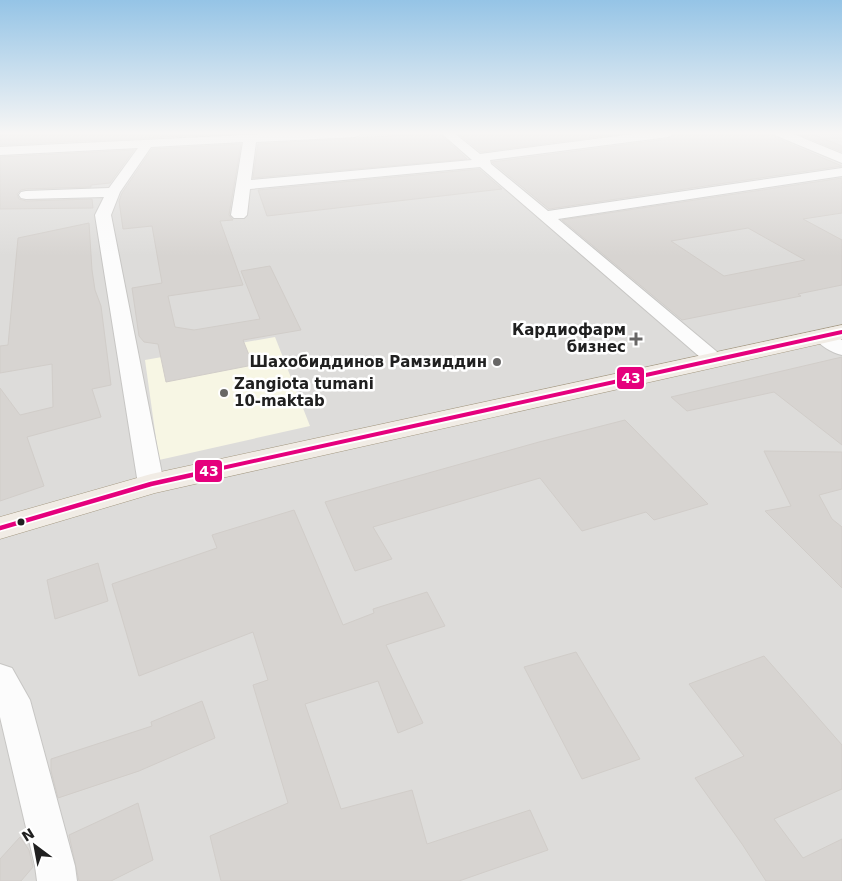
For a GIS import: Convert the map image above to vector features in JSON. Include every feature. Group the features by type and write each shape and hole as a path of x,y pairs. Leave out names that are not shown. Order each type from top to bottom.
{"main road":[{"path":"0,528 151,484 715,360 836,339"}],"street":[{"path":"125,174 112,192 103,214 151,484"},
{"path":"239,214 245,174"},
{"path":"243,185 351,174"},
{"path":"497,174 715,360"},
{"path":"546,216 828,174"},
{"path":"26,195 112,192"},
{"path":"0,678 13,700 56,866 57,881"}],"shaded area":[{"path":"0,174 842,174 842,881 0,881"},
{"name":"Zangiota tumani 10-maktab","path":"275,337 310,426 159,460 145,360"}],"building":[{"path":"0,174 116,174 110,183 91,185 91,187 26,189 21,190 17,194 19,199 26,201 92,199 93,208 0,209"},
{"path":"135,174 236,174 229,215 233,220 220,221 243,285 168,296 175,327 194,330 260,319 241,271 270,266 301,330 243,340 253,365 166,382 158,344 144,342 139,336 132,288 162,283 152,226 123,229 119,201"},
{"path":"254,174 297,174 253,178"},
{"path":"425,174 485,174 502,189 267,216 258,190"},
{"path":"507,174 787,174 549,209"},
{"path":"842,178 842,213 803,219 842,240 842,285 798,294 801,296 682,320 562,220","holes":["748,228 805,260 724,276 671,241"]},
{"path":"89,223 92,270 95,290 101,306 111,385 92,389 101,417 27,437 44,486 0,501 0,388 20,415 53,407 52,364 0,373 0,346 8,345 18,238"},
{"path":"842,357 842,445 774,392 687,411 671,397"},
{"path":"625,420 708,504 654,520 646,512 582,531 540,478 373,527 392,559 355,571 325,502 539,442"},
{"path":"764,451 842,452 842,489 819,495 832,519 842,527 842,588 765,511 791,506"},
{"path":"294,510 343,625 374,613 373,609 427,592 445,626 386,645 423,723 398,733 378,681 305,704 341,809 412,790 427,844 530,810 548,850 459,881 221,881 210,836 288,803 253,685 268,680 253,632 139,676 112,584 217,548 212,535"},
{"path":"98,563 108,601 55,619 47,580"},
{"path":"576,652 640,759 582,779 524,667"},
{"path":"764,656 842,745 842,789 774,819 803,858 842,839 842,881 766,881 695,778 744,756 689,684"},
{"path":"202,701 215,738 139,771 58,798 51,771 51,759 152,726 151,722"},
{"path":"138,803 153,860 111,881 79,881 69,835"},
{"path":"20,837 29,850 33,867 21,881 0,881 0,859"}],"transit line":[{"name":"43","path":"0,528 151,484 842,332"}],"place":[{"name":"Кардиофарм бизнес","path":"636,339"},
{"name":"Шахобиддинов Рамзиддин","path":"497,362"},
{"name":"Zangiota tumani 10-maktab","path":"224,393"}]}
